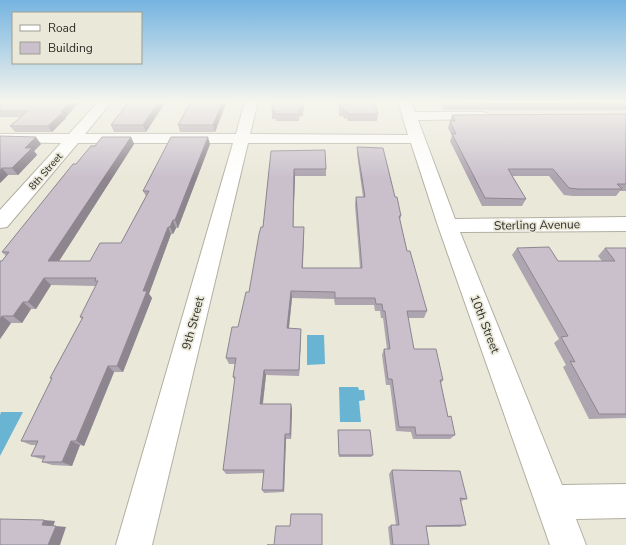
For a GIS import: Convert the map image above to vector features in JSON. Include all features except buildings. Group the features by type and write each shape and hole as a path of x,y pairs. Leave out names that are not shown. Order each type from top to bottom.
{"street":[{"name":"8th Street","path":"0,222 84,126"},
{"name":"9th Street","path":"134,545 246,126"},
{"path":"0,138 243,138 345,126"},
{"name":"10th Street","path":"413,126 448,226 568,545"},
{"name":"Sterling Avenue","path":"448,226 626,224"},
{"path":"552,502 626,500"}],"water":[{"path":"307,335 324,335 325,364 307,365"},
{"path":"339,387 358,387 359,390 364,390 365,400 359,401 361,422 340,422"},
{"path":"1,412 23,412 0,456 0,415"}]}
